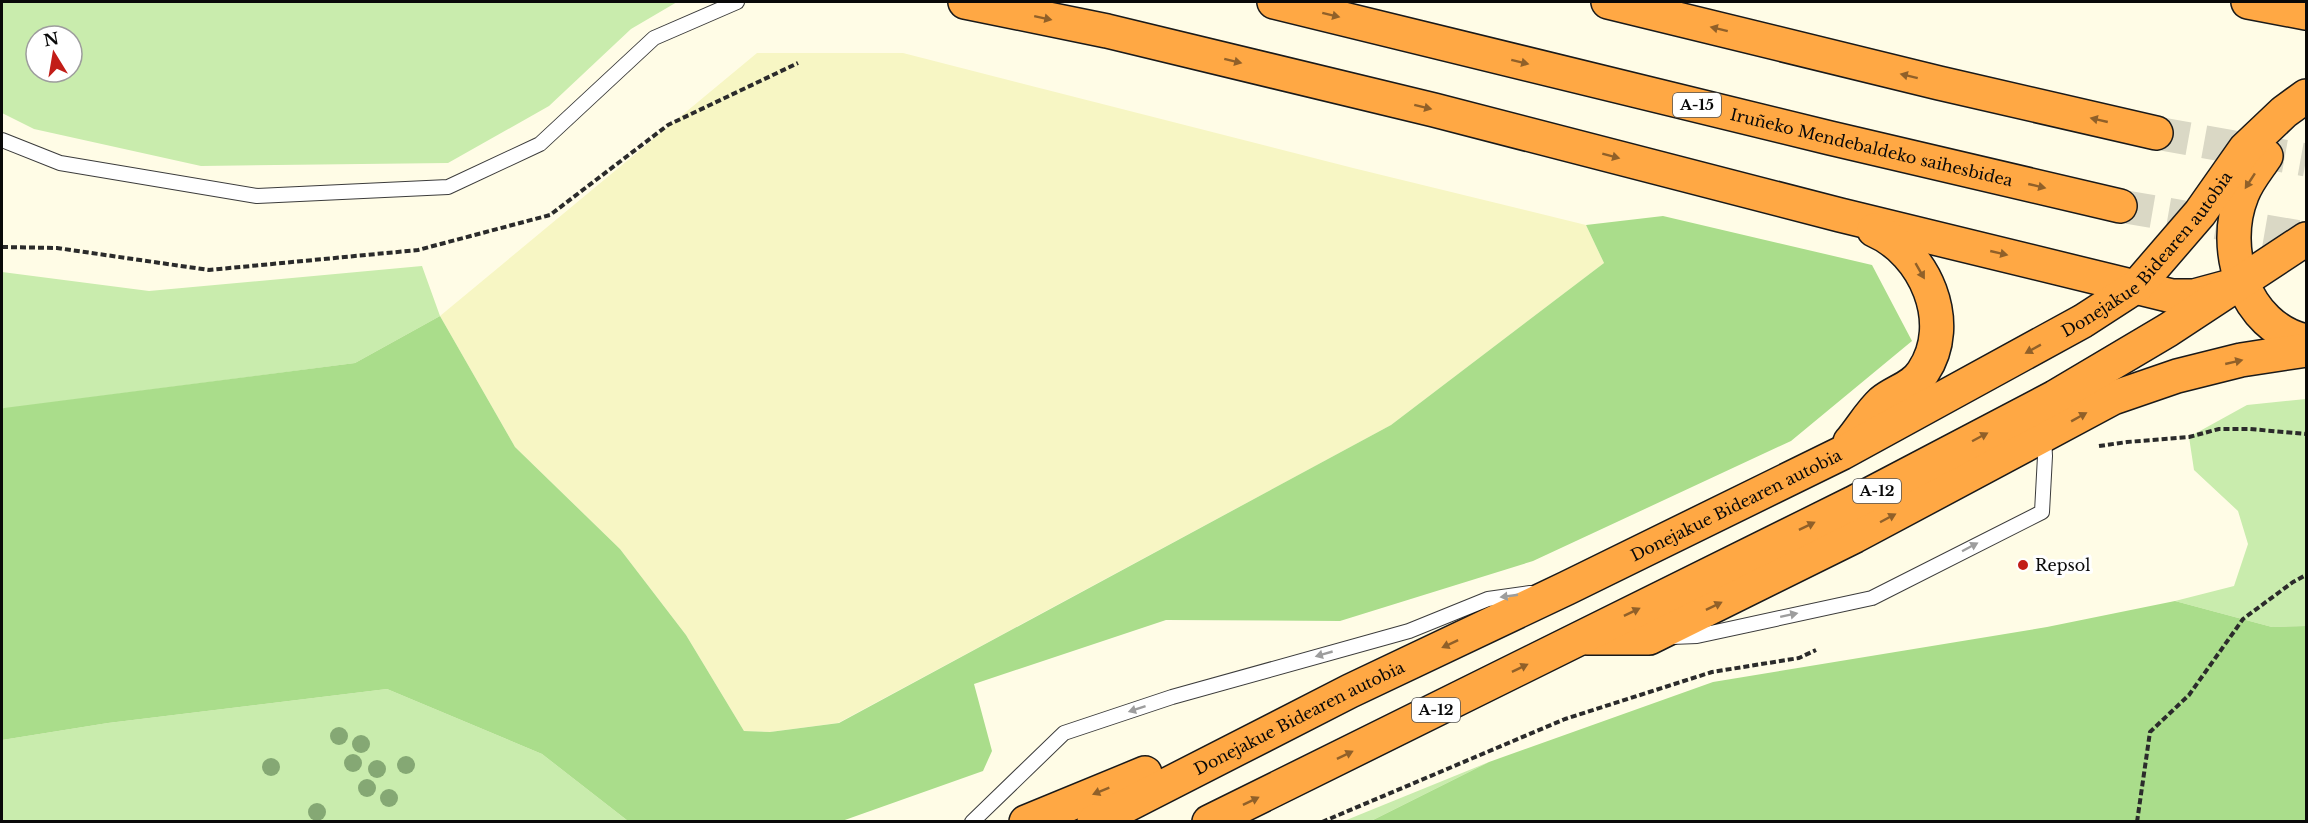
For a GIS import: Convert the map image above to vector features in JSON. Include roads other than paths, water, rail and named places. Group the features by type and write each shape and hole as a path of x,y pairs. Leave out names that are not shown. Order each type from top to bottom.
{"highway":[{"path":"965,2 1107,31 1434,110 1840,215 2172,296 2194,296 2242,283"},
{"name":"Iruñeko Mendebaldeko saihesbidea","path":"1274,2 1830,138 2120,206"},
{"path":"1608,2 1928,81 2156,133"},
{"path":"2257,3 2307,13"},
{"path":"2257,3 2288,20 2307,39"},
{"path":"2307,97 2242,193 2235,215 2233,242 2246,295 2263,315 2280,329 2307,340"},
{"name":"Donejakue Bidearen autobia","path":"1094,822 1350,691 1842,453 2083,321 2137,286 2200,213 2245,149 2284,112 2307,97"},
{"path":"1840,215 1888,236 1906,250 1920,269 1930,290 1936,324 1935,344 1922,374 1909,387 1883,402 1842,453"},
{"path":"2280,257 2307,225"},
{"name":"A-12","path":"1209,822 1853,503 2055,397 2242,283 2307,239"},
{"path":"1579,638 1649,638 2045,446 2113,398 2177,376 2241,360 2307,350"},
{"path":"1026,822 1350,691"}],"lane":[{"path":"2,140 60,163 257,196 448,187 540,144 654,38 736,2"},
{"path":"1649,638 1697,636 1872,598 2042,512 2045,446"},
{"path":"972,822 1064,733 1172,697 1408,631 1488,599 1567,588"}],"tunnel":[{"path":"2156,133 2306,160"},
{"path":"2120,206 2306,238"}],"place":[{"name":"Repsol","path":"2023,565"}]}
